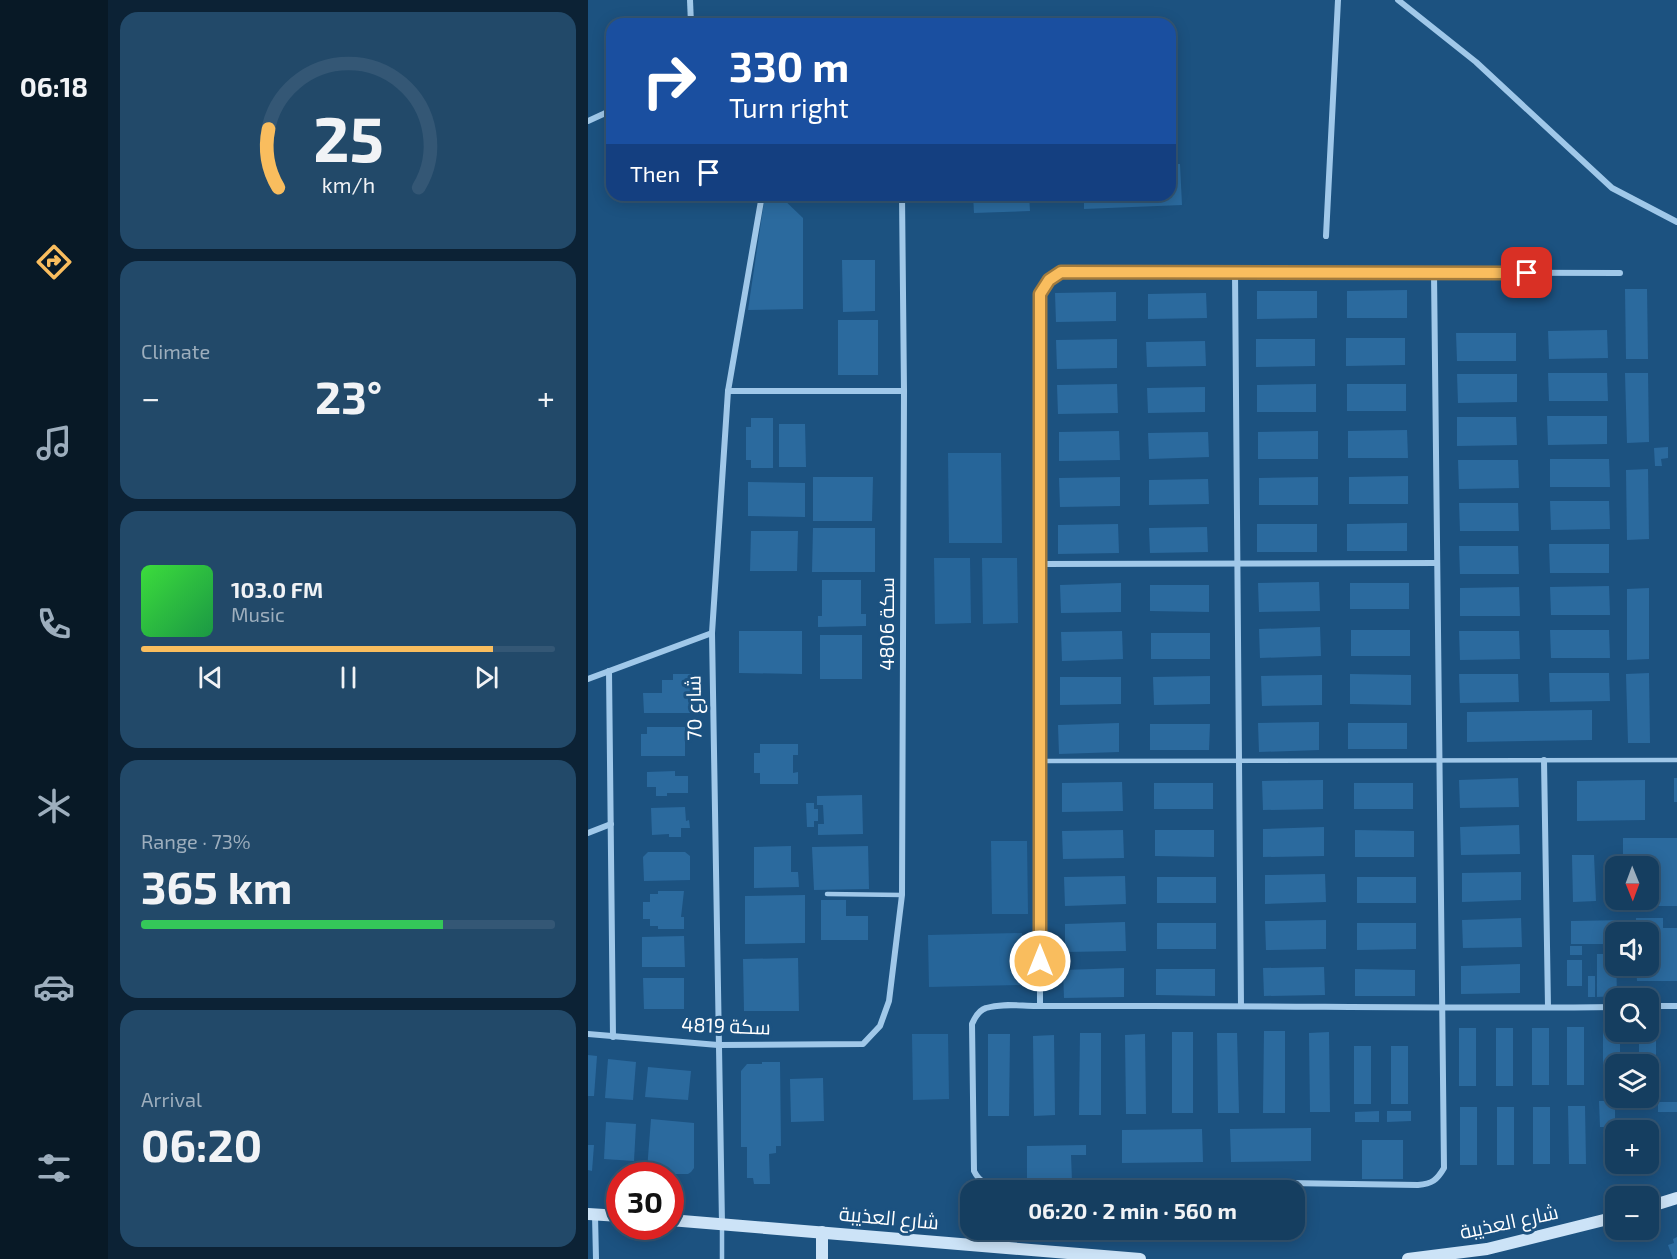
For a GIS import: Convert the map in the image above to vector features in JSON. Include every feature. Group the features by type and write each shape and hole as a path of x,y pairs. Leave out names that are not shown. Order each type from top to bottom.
{"street":[{"path":"690,0 691,18"},
{"path":"1326,236 1338,0"},
{"path":"1398,0 1476,62 1611,188 1677,222"},
{"path":"588,121 606,113"},
{"name":"شارع 70","path":"722,1224 712,633 728,390 761,201"},
{"name":"سكة 4806","path":"863,1044 880,1026 889,1001 902,895 904,391 902,201"},
{"path":"1040,1006 1040,294 1049,280 1061,272 1620,273"},
{"path":"1235,272 1242,1006"},
{"path":"1434,273 1439,760 1442,1006 1444,1168 1438,1179 1429,1184 1225,1182 995,1186 985,1184 977,1178 973,1165 972,1024 976,1015 984,1008 999,1006 1442,1006 1605,1007"},
{"path":"728,390 904,391"},
{"path":"1040,564 1437,563"},
{"path":"588,680 712,633"},
{"path":"609,671 613,1037"},
{"path":"1544,760 1548,1007"},
{"path":"588,833 611,824"},
{"path":"1659,1006 1677,1005"},
{"name":"سكة 4819","path":"588,1034 718,1045 863,1044"},
{"path":"1659,1204 1677,1198"},
{"path":"596,1259 591,1214 606,1215"},
{"name":"شارع العذيبة","path":"1408,1259 1487,1254 1605,1220"},
{"name":"شارع العذيبة","path":"684,1221 1140,1259"},
{"path":"822,1232 822,1259"}],"lane":[{"path":"1040,761 1677,760"},
{"path":"827,894 902,895"},
{"path":"722,1224 722,1259"}],"shaded area":[{"path":"948,453 1001,453 1002,543 949,543"},
{"path":"934,558 970,558 971,623 935,624"},
{"path":"982,558 1017,558 1018,623 983,624"},
{"path":"991,841 1027,841 1028,914 992,914"},
{"path":"1022,933 1023,985 929,987 928,935"},
{"path":"912,1034 948,1034 949,1099 913,1100"}],"building":[{"path":"1176,164 1180,164 1182,205 1084,209 1084,201 1176,201"},
{"path":"764,201 785,201 803,218 803,309 748,310"},
{"path":"973,201 1029,201 1030,211 974,213"},
{"path":"842,260 875,260 875,311 843,312"},
{"path":"1625,289 1647,289 1648,359 1626,359"},
{"path":"1407,290 1407,318 1347,318 1347,291"},
{"path":"1257,291 1317,291 1317,318 1257,319"},
{"path":"1116,292 1116,321 1056,322 1055,293"},
{"path":"1206,293 1207,318 1148,319 1148,294"},
{"path":"838,320 878,320 878,375 838,375"},
{"path":"1607,330 1608,358 1549,359 1548,331"},
{"path":"1456,333 1516,333 1516,361 1457,361"},
{"path":"1346,338 1405,338 1405,365 1346,366"},
{"path":"1117,339 1117,368 1057,369 1056,340"},
{"path":"1256,339 1315,339 1315,366 1256,367"},
{"path":"1205,341 1206,366 1147,367 1146,342"},
{"path":"1548,373 1607,373 1608,401 1549,401"},
{"path":"1625,373 1648,373 1649,442 1627,443"},
{"path":"1457,374 1517,374 1517,402 1458,403"},
{"path":"1117,384 1118,413 1058,414 1057,385"},
{"path":"1316,384 1316,412 1257,412 1257,385"},
{"path":"1347,384 1406,384 1406,411 1347,411"},
{"path":"1205,387 1205,412 1148,413 1147,388"},
{"path":"1547,416 1607,416 1607,444 1548,445"},
{"path":"1457,417 1516,417 1517,445 1457,446"},
{"path":"751,418 773,418 773,468 751,468 751,460 746,460 746,427 751,427"},
{"path":"779,424 805,424 806,467 779,467"},
{"path":"1407,430 1408,458 1348,458 1348,431"},
{"path":"1119,431 1120,460 1059,461 1059,432"},
{"path":"1318,431 1318,459 1258,459 1258,432"},
{"path":"1208,432 1209,457 1149,459 1148,433"},
{"path":"1668,447 1668,458 1661,459 1662,466 1655,466 1654,448"},
{"path":"1550,459 1609,459 1610,487 1550,487"},
{"path":"1458,460 1518,460 1519,488 1459,489"},
{"path":"1648,469 1649,539 1627,540 1626,470"},
{"path":"1408,476 1408,504 1349,504 1349,477"},
{"path":"813,477 873,477 872,521 813,521"},
{"path":"1120,477 1120,506 1060,507 1059,478"},
{"path":"1318,477 1318,505 1259,505 1259,478"},
{"path":"1208,479 1209,504 1149,505 1149,480"},
{"path":"748,482 805,483 805,517 748,516"},
{"path":"1550,501 1609,501 1610,529 1551,530"},
{"path":"1459,503 1518,503 1519,531 1460,531"},
{"path":"1407,523 1407,551 1347,551 1347,524"},
{"path":"1118,524 1119,553 1058,554 1058,525"},
{"path":"1257,524 1317,524 1317,552 1257,552"},
{"path":"1207,527 1208,552 1150,553 1149,528"},
{"path":"813,528 875,528 875,572 812,572"},
{"path":"751,531 798,531 797,571 750,571"},
{"path":"1549,544 1609,544 1609,573 1550,573"},
{"path":"1459,546 1518,546 1519,574 1460,574"},
{"path":"822,580 861,580 861,614 866,614 866,626 818,627 818,616 822,616"},
{"path":"1319,582 1320,611 1259,612 1258,583"},
{"path":"1121,583 1121,612 1061,613 1060,585"},
{"path":"1350,583 1409,583 1409,609 1350,609"},
{"path":"1150,585 1209,585 1209,612 1150,611"},
{"path":"1609,586 1610,615 1551,615 1550,587"},
{"path":"1519,587 1520,616 1460,616 1460,588"},
{"path":"1649,588 1649,659 1627,660 1627,589"},
{"path":"1320,627 1321,656 1260,658 1259,629"},
{"path":"1351,630 1410,630 1410,656 1351,656"},
{"path":"1550,630 1609,630 1610,658 1551,658"},
{"path":"739,631 802,631 802,674 739,673"},
{"path":"1122,631 1123,659 1062,661 1061,632"},
{"path":"1459,631 1519,631 1520,659 1460,660"},
{"path":"1151,633 1210,633 1210,659 1151,659"},
{"path":"820,635 862,635 862,679 820,679"},
{"path":"1549,673 1609,673 1610,701 1550,702"},
{"path":"1649,673 1650,743 1628,743 1626,674"},
{"path":"673,674 691,674 691,713 644,713 643,693 662,693 662,680 673,680"},
{"path":"1350,674 1411,675 1411,705 1350,704"},
{"path":"1459,674 1518,674 1519,702 1460,703"},
{"path":"1322,675 1322,705 1262,706 1261,676"},
{"path":"1210,676 1210,704 1154,705 1153,677"},
{"path":"1060,677 1121,677 1121,704 1060,705"},
{"path":"1592,710 1592,740 1467,742 1467,712"},
{"path":"1319,722 1319,750 1259,752 1258,723"},
{"path":"1119,723 1119,752 1059,754 1058,725"},
{"path":"1348,723 1407,723 1407,749 1348,749"},
{"path":"1150,724 1210,724 1209,750 1150,750"},
{"path":"647,727 685,727 685,756 641,756 641,734 647,734"},
{"path":"760,744 798,744 798,755 793,755 793,773 798,772 798,784 760,784 760,773 754,773 754,753 760,753"},
{"path":"675,771 675,776 688,776 688,793 667,793 667,796 656,796 656,787 647,787 647,772"},
{"path":"1518,778 1519,807 1460,808 1459,780"},
{"path":"1674,778 1677,778 1677,802 1674,802"},
{"path":"1323,780 1323,809 1263,810 1262,781"},
{"path":"1645,780 1645,820 1577,821 1577,781"},
{"path":"1122,782 1123,811 1062,812 1062,783"},
{"path":"1154,783 1213,783 1213,809 1154,809"},
{"path":"1354,783 1413,783 1413,809 1354,809"},
{"path":"862,795 863,834 818,835 818,824 824,824 823,805 817,805 817,796"},
{"path":"806,803 814,803 814,809 818,809 818,821 814,821 814,827 807,827"},
{"path":"685,807 686,821 689,820 690,828 681,828 681,837 669,837 669,834 652,835 651,808"},
{"path":"1519,825 1520,854 1461,855 1460,827"},
{"path":"1324,827 1324,856 1263,857 1263,829"},
{"path":"1123,830 1124,858 1063,859 1062,831"},
{"path":"1155,830 1214,830 1214,857 1155,856"},
{"path":"1355,830 1414,831 1414,857 1355,857"},
{"path":"1623,838 1677,838 1677,906 1659,906 1659,856 1623,856"},
{"path":"791,846 791,872 798,872 799,887 754,888 754,847"},
{"path":"868,846 869,889 814,890 812,847"},
{"path":"648,852 685,852 690,856 690,880 644,881 643,857"},
{"path":"1572,855 1594,855 1596,901 1573,902"},
{"path":"1521,872 1521,900 1462,902 1462,873"},
{"path":"1325,874 1326,902 1265,904 1265,875"},
{"path":"1125,876 1126,904 1065,906 1064,877"},
{"path":"1157,877 1216,877 1216,903 1157,903"},
{"path":"1357,877 1416,877 1416,903 1357,903"},
{"path":"658,891 684,891 681,917 684,917 684,929 658,929 658,926 650,926 650,919 643,919 643,902 650,902 650,894 658,894"},
{"path":"805,895 805,943 745,944 745,896"},
{"path":"821,900 846,900 846,916 868,916 868,940 821,940"},
{"path":"1521,918 1522,947 1463,948 1462,920"},
{"path":"1636,918 1663,918 1663,928 1677,928 1677,981 1637,981 1637,976 1659,976 1659,922 1636,922"},
{"path":"1326,920 1326,949 1266,950 1265,921"},
{"path":"1628,920 1628,922 1605,922 1605,944 1571,944 1571,921"},
{"path":"1125,922 1126,951 1065,952 1065,924"},
{"path":"1157,923 1216,923 1216,949 1157,949"},
{"path":"1357,923 1416,923 1416,949 1357,950"},
{"path":"684,936 685,967 642,967 642,937"},
{"path":"1570,946 1582,946 1582,955 1570,955"},
{"path":"1597,954 1605,954 1605,976 1617,976 1617,988 1605,988 1605,997 1597,997"},
{"path":"798,958 799,1011 744,1011 743,959"},
{"path":"1567,960 1582,960 1582,986 1567,986"},
{"path":"1520,964 1520,993 1461,994 1461,966"},
{"path":"1324,967 1325,995 1264,996 1263,968"},
{"path":"1124,968 1124,997 1064,998 1063,970"},
{"path":"1156,969 1215,969 1215,996 1156,995"},
{"path":"1355,969 1415,970 1415,996 1355,996"},
{"path":"1588,976 1595,976 1595,997 1588,997"},
{"path":"643,978 684,978 684,1009 644,1009"},
{"path":"1567,1027 1584,1027 1584,1085 1567,1085"},
{"path":"1459,1028 1476,1028 1476,1086 1459,1086"},
{"path":"1496,1028 1513,1028 1513,1086 1496,1086"},
{"path":"1532,1028 1549,1028 1549,1085 1532,1085"},
{"path":"1603,1028 1605,1028 1605,1042 1620,1042 1620,1054 1605,1054 1605,1086 1603,1086"},
{"path":"1264,1031 1285,1031 1285,1113 1263,1113"},
{"path":"1172,1032 1193,1032 1193,1113 1172,1113"},
{"path":"1329,1032 1330,1112 1310,1112 1309,1033"},
{"path":"1080,1033 1101,1033 1101,1115 1079,1115"},
{"path":"1217,1033 1237,1033 1239,1113 1218,1113"},
{"path":"988,1034 1010,1034 1009,1116 988,1116"},
{"path":"1145,1034 1146,1114 1126,1114 1125,1035"},
{"path":"1054,1035 1055,1115 1034,1116 1033,1036"},
{"path":"1639,1042 1656,1042 1656,1054 1639,1054"},
{"path":"1354,1046 1371,1046 1371,1104 1354,1104"},
{"path":"1391,1046 1408,1046 1408,1104 1391,1104"},
{"path":"588,1055 597,1056 594,1096 588,1096"},
{"path":"608,1059 636,1062 633,1100 605,1098"},
{"path":"762,1062 780,1062 781,1146 776,1146 776,1153 769,1154 770,1184 754,1184 753,1178 747,1178 747,1147 741,1147 741,1071 747,1064 762,1064"},
{"path":"648,1067 691,1071 688,1100 645,1097"},
{"path":"823,1078 824,1121 791,1122 790,1079"},
{"path":"1599,1101 1605,1101 1605,1108 1615,1108 1615,1120 1605,1120 1605,1127 1600,1127"},
{"path":"1659,1102 1677,1102 1677,1112 1658,1112"},
{"path":"1568,1106 1585,1106 1586,1164 1569,1164"},
{"path":"1460,1107 1477,1107 1477,1165 1460,1165"},
{"path":"1497,1107 1514,1107 1514,1165 1497,1165"},
{"path":"1533,1107 1550,1107 1550,1164 1533,1164"},
{"path":"1379,1111 1379,1122 1355,1122 1355,1112"},
{"path":"1387,1111 1411,1111 1411,1121 1387,1122"},
{"path":"651,1119 694,1123 694,1168 691,1172 684,1174 684,1162 648,1162"},
{"path":"606,1122 636,1124 634,1161 604,1159"},
{"path":"1311,1128 1311,1161 1231,1162 1230,1129"},
{"path":"1202,1129 1203,1162 1122,1163 1122,1130"},
{"path":"1362,1140 1403,1140 1403,1179 1362,1179"},
{"path":"588,1145 594,1145 592,1171 588,1170"},
{"path":"1086,1145 1086,1155 1071,1155 1072,1180 1027,1180 1027,1146"},
{"path":"1677,1237 1677,1259 1673,1259 1668,1245 1674,1243 1673,1239"}],"route":[{"path":"1040,961 1040,294 1049,280 1061,272 1527,273"}]}
